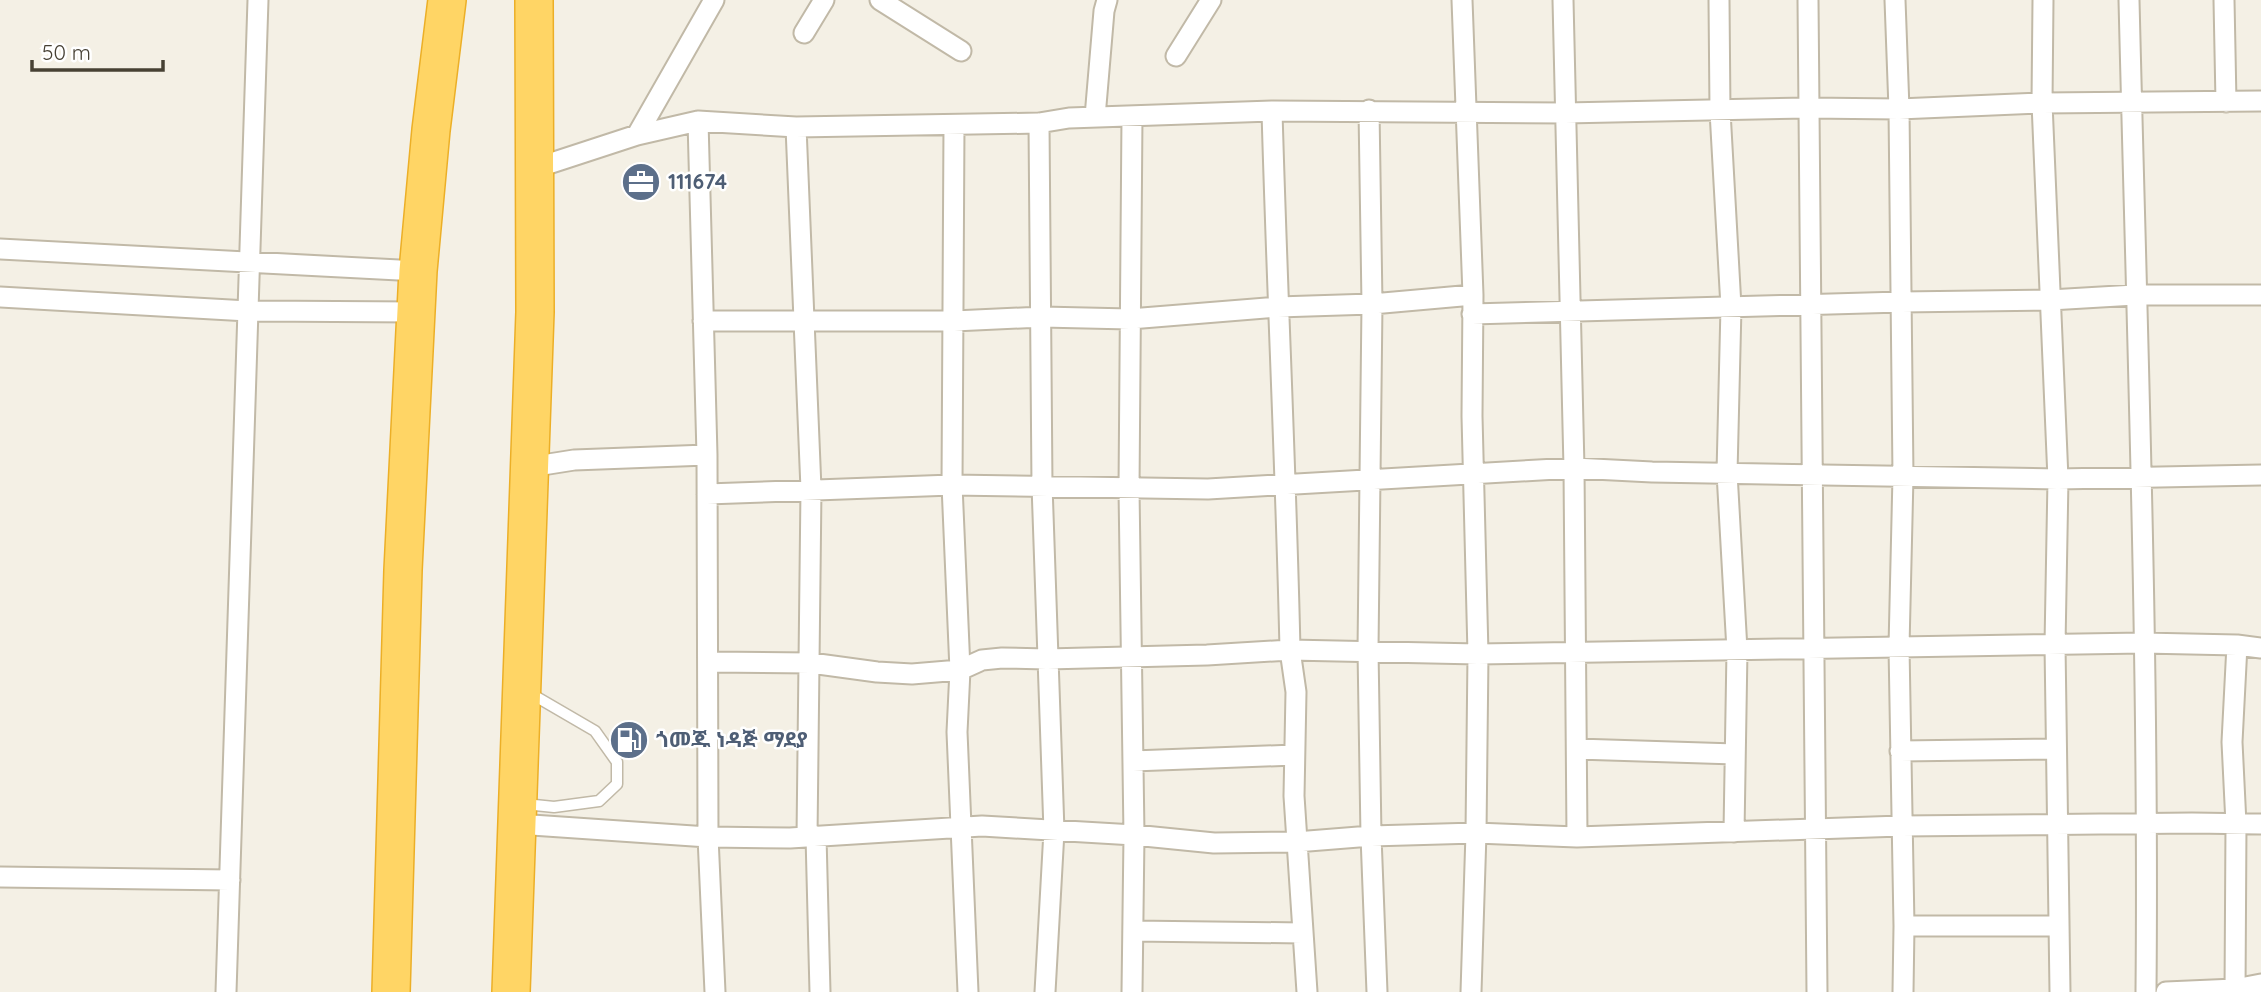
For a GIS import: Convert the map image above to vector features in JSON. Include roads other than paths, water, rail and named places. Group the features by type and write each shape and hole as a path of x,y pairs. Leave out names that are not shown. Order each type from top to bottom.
{"highway":[{"path":"391,992 403,570 418,271 447,0"},
{"path":"511,992 535,312 534,0"}],"street":[{"path":"226,992 258,0"},
{"path":"637,135 714,0"},
{"path":"804,33 824,0"},
{"path":"880,0 961,51"},
{"path":"1095,117 1104,11 1108,0"},
{"path":"1176,56 1211,0"},
{"path":"1462,0 1472,304 1478,654 1471,992"},
{"path":"1563,0 1574,468 1577,837"},
{"path":"1719,0 1720,111 1731,307 1727,473 1737,650 1734,832"},
{"path":"1808,0 1817,992"},
{"path":"1895,0 1899,109 1903,476 1899,647 1905,926 1903,992"},
{"path":"2043,0 2042,103 2058,480 2054,645 2060,992"},
{"path":"2129,0 2142,477 2147,824 2146,992"},
{"path":"2224,0 2226,102"},
{"path":"536,168 637,135 698,121 796,127 954,125 1272,111 1565,113 2261,101"},
{"path":"1369,110 1372,304 1368,650 1377,992"},
{"path":"1272,111 1290,650 1296,692 1296,842 1307,992"},
{"path":"1132,116 1129,488 1134,835 1132,992"},
{"path":"698,121 707,455 708,837 715,992"},
{"path":"1039,123 1042,485 1054,831 1045,992"},
{"path":"954,125 952,485 960,670 957,732 968,992"},
{"path":"796,127 811,489 812,837 820,992"},
{"path":"0,249 418,271"},
{"path":"704,321 954,321 1042,317 1130,320 1278,307 1372,304 1472,304 1569,312 2050,300 2135,295 2261,295"},
{"path":"0,297 248,311 416,312"},
{"path":"530,467 574,460 707,455"},
{"path":"707,494 952,485 1208,489 1574,468 2058,480 2261,475"},
{"path":"708,662 810,663 912,674 960,670 982,660 1002,658 1207,655 1290,650 1478,654 2143,643 2261,648"},
{"path":"2235,990 2236,824 2232,742 2237,645"},
{"path":"1577,749 1735,754"},
{"path":"1900,751 2056,749"},
{"path":"1133,761 1294,755"},
{"path":"517,814 708,837 812,837 982,826 1134,835 1214,843 1296,842 1371,836 1476,833 1577,837 1901,826 2261,824"},
{"path":"0,877 230,880"},
{"path":"1905,926 2058,926"},
{"path":"1133,931 1302,933"},
{"path":"2166,992 2235,990 2261,984"}],"lane":[{"path":"517,814 598,801 617,784 617,762 595,731 522,688"}],"place":[{"name":"111674","path":"641,182"},
{"name":"ጎመጁ ነዳጅ ማደያ","path":"629,740"}]}
